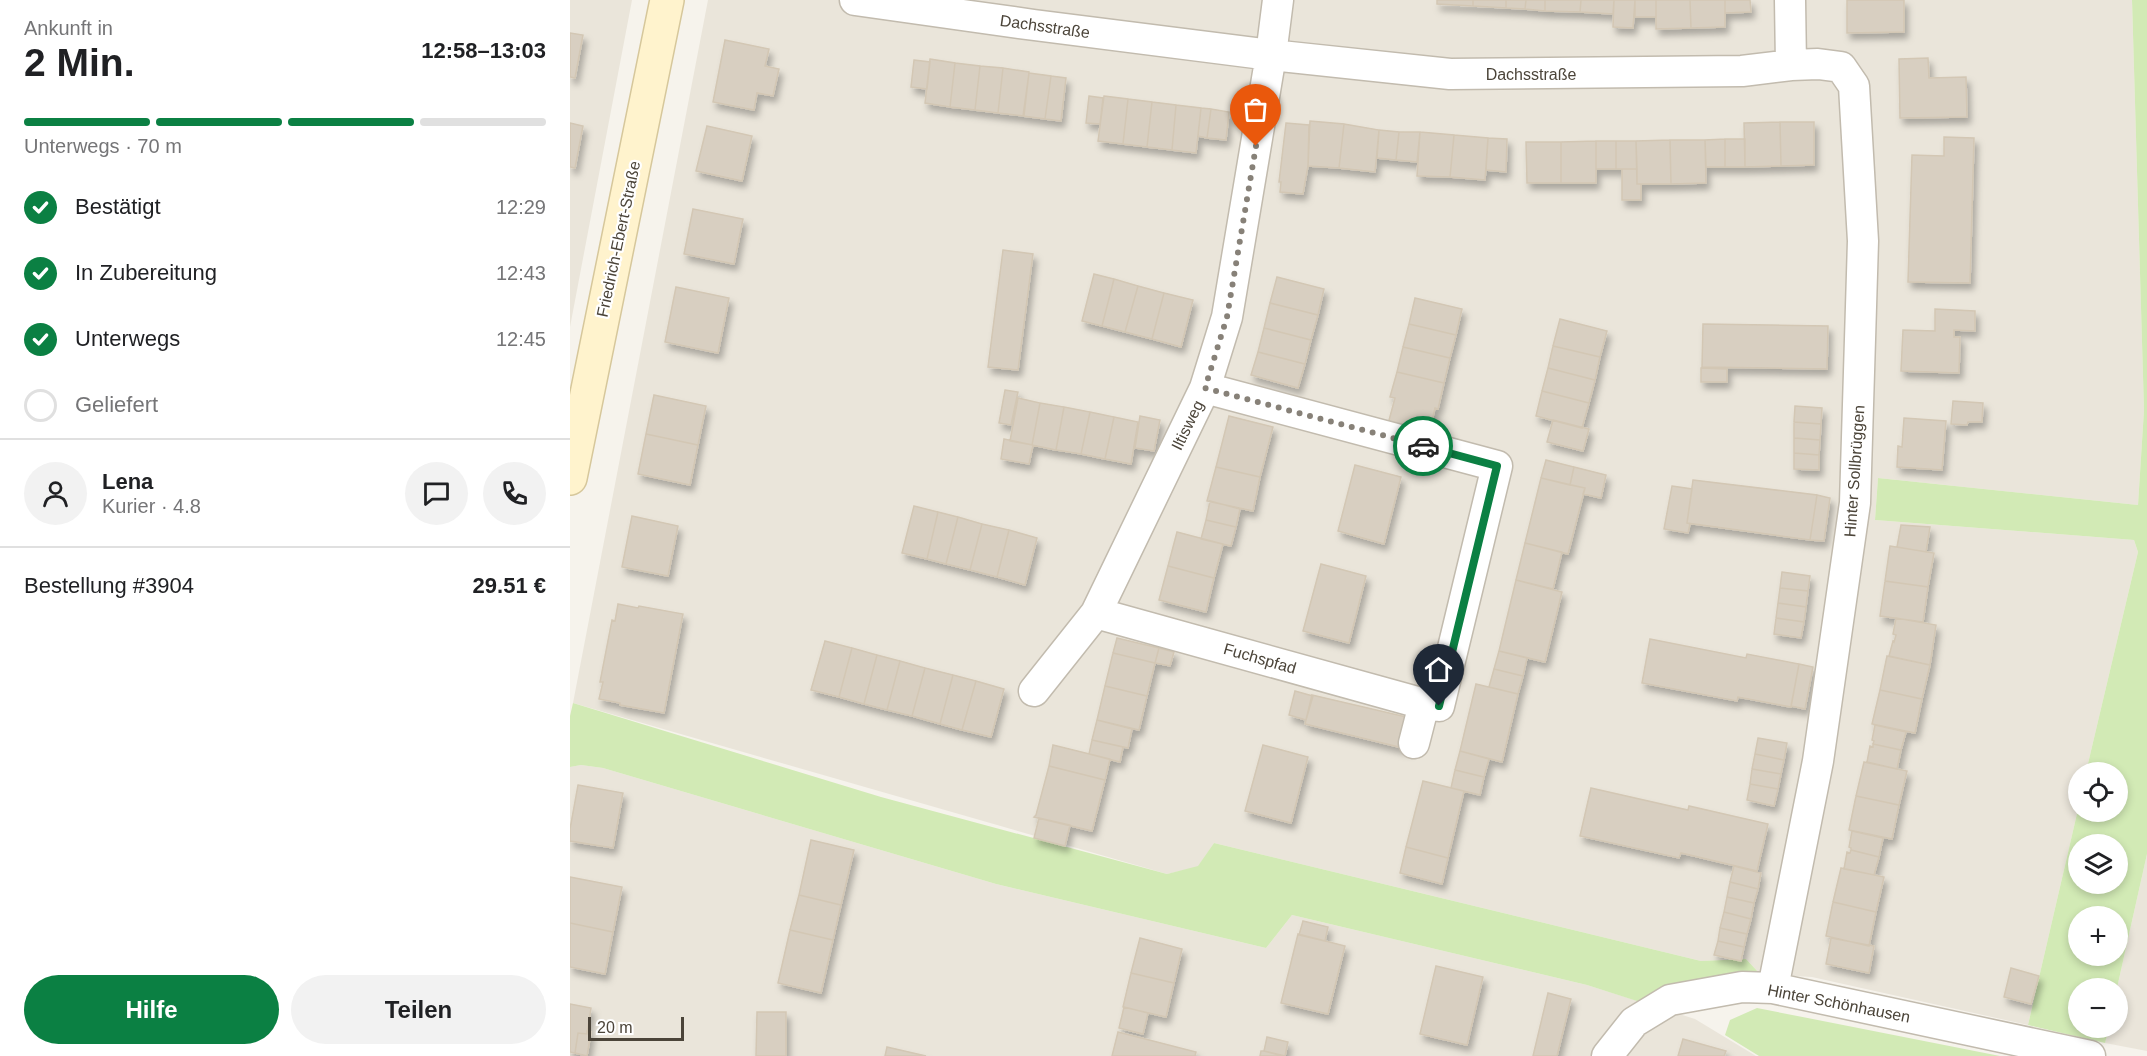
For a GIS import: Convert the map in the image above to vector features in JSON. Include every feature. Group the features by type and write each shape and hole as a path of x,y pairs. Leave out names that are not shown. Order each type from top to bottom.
{"street":[{"name":"Friedrich-Ebert-Straße","path":"570,477 668,0"},
{"name":"Dachsstraße","path":"855,0 1271,55 1450,74 1742,71 1791,65"},
{"path":"1271,55 1278,0"},
{"path":"1790,0 1791,65"},
{"name":"Iltisweg","path":"1034,691 1096,613 1205,388 1227,317 1271,55"},
{"name":"Hinter Sollbrüggen","path":"1773,988 1818,761 1855,503 1863,242 1854,86 1841,67 1818,64 1791,65"},
{"path":"1205,388 1497,466 1439,706 1424,704 1414,743"},
{"name":"Fuchspfad","path":"1096,613 1424,704"},
{"name":"Hinter Schönhausen","path":"1607,1056 1634,1022 1670,1000 1742,987 1773,988 2090,1056"}],"shaded area":[{"path":"570,0 632,0 570,327"},
{"path":"708,0 2132,0 2144,410 2138,505 1878,478 1875,520 2134,540 2138,552 2088,762 2068,762 2068,822 2075,822 2072,834 2068,834 2068,852 2028,1025 1812,977 1760,974 1746,959 1701,961 1214,843 1198,867 1167,874 573,703"},
{"path":"581,765 603,768 996,884 1266,948 1292,915 1587,985 1695,1019 1756,1056 570,1056 570,767"},
{"path":"2147,854 2147,1051 2105,1043 2106,1038 2128,1038 2128,978 2119,978 2122,966 2128,966 2128,939"}],"green space":[{"path":"2132,0 2147,0 2147,854 2128,939 2128,906 2068,906 2068,966 2122,966 2119,978 2068,978 2068,1034 2028,1025 2068,852 2068,894 2128,894 2128,834 2072,834 2075,822 2128,822 2128,762 2088,762 2138,552 2134,540 1875,520 1878,478 2138,505 2144,410"},
{"path":"573,703 881,797 1167,874 1198,866 1214,843 1701,961 1746,959 1760,974 1640,1002 1587,985 1292,915 1266,948 996,884 603,768 581,765 570,767 570,716"},
{"path":"1757,1008 2000,1056 1759,1056 1725,1035 1730,1020"},
{"path":"2084,1038 2106,1038 2105,1043"}],"building":[{"path":"1437,0 1473,0 1473,6 1437,4"},
{"path":"1473,0 1506,0 1506,8 1473,6"},
{"path":"1506,0 1526,0 1525,9 1506,8"},
{"path":"1526,0 1545,0 1545,11 1525,9"},
{"path":"1545,0 1581,0 1580,12 1545,11"},
{"path":"1581,0 1614,0 1613,14 1580,12"},
{"path":"1614,0 1635,0 1633,28 1613,27"},
{"path":"1635,0 1656,0 1656,17 1635,17"},
{"path":"1656,0 1690,0 1691,28 1656,29"},
{"path":"1690,0 1725,0 1725,27 1691,28"},
{"path":"1725,0 1750,0 1751,12 1725,13"},
{"path":"1847,0 1904,0 1904,32 1847,33"},
{"path":"570,33 583,35 575,78 570,77"},
{"path":"725,40 769,49 765,66 779,69 773,96 757,93 754,110 713,102"},
{"path":"1928,58 1929,78 1966,77 1967,117 1900,118 1899,59"},
{"path":"930,59 955,63 950,107 925,103"},
{"path":"914,60 930,62 927,89 911,87"},
{"path":"955,63 980,66 975,110 950,107"},
{"path":"980,66 1003,68 998,113 975,110"},
{"path":"1003,68 1029,72 1024,116 998,113"},
{"path":"1029,73 1051,76 1045,119 1023,116"},
{"path":"1051,76 1066,78 1061,121 1045,119"},
{"path":"1089,96 1103,98 1100,124 1086,123"},
{"path":"1104,96 1128,99 1123,144 1098,141"},
{"path":"1128,99 1152,102 1147,147 1123,144"},
{"path":"1152,102 1176,105 1172,150 1147,147"},
{"path":"1176,105 1201,108 1196,153 1172,150"},
{"path":"1201,108 1211,109 1207,138 1198,136"},
{"path":"1211,109 1229,112 1226,140 1207,138"},
{"path":"1310,121 1344,124 1339,168 1308,166"},
{"path":"1780,122 1781,166 1745,167 1744,123"},
{"path":"1780,122 1814,122 1814,165 1781,166"},
{"path":"570,123 583,126 575,168 570,167"},
{"path":"1286,123 1309,125 1308,166 1303,194 1280,192 1281,182 1279,182"},
{"path":"1344,124 1379,130 1375,172 1339,168"},
{"path":"707,126 752,136 742,181 696,171"},
{"path":"1379,130 1399,132 1396,160 1377,158"},
{"path":"1399,132 1420,132 1417,162 1396,160"},
{"path":"1420,132 1454,135 1450,177 1417,176"},
{"path":"1454,135 1488,138 1485,180 1450,177"},
{"path":"1944,137 1974,138 1970,283 1908,282 1912,155 1944,156"},
{"path":"1488,138 1507,139 1506,172 1486,170"},
{"path":"1725,139 1725,167 1706,167 1705,140"},
{"path":"1725,139 1745,139 1745,167 1725,167"},
{"path":"1670,140 1671,184 1637,184 1636,141"},
{"path":"1670,140 1705,140 1706,183 1671,184"},
{"path":"1596,141 1596,183 1561,183 1561,142"},
{"path":"1596,141 1616,141 1616,169 1596,169"},
{"path":"1616,141 1636,141 1637,169 1616,169"},
{"path":"1526,142 1561,142 1561,183 1527,183"},
{"path":"1622,169 1637,169 1637,184 1641,184 1641,200 1622,200"},
{"path":"693,209 743,219 734,264 684,254"},
{"path":"1003,250 1033,254 1018,370 988,367"},
{"path":"1094,274 1114,279 1102,326 1082,321"},
{"path":"1277,277 1324,289 1318,315 1270,303"},
{"path":"1114,279 1138,286 1125,332 1102,326"},
{"path":"1138,286 1164,293 1152,339 1125,332"},
{"path":"676,287 729,298 718,353 665,342"},
{"path":"1164,293 1193,300 1181,347 1152,339"},
{"path":"1415,298 1462,309 1456,335 1409,324"},
{"path":"1270,303 1318,315 1311,340 1264,328"},
{"path":"1935,309 1975,311 1975,331 1954,330 1954,337 1960,337 1959,373 1901,371 1903,330 1935,331"},
{"path":"1560,319 1607,331 1600,357 1553,346"},
{"path":"1409,324 1456,335 1450,358 1403,347"},
{"path":"1703,324 1828,326 1827,369 1702,367"},
{"path":"1264,328 1311,340 1305,364 1258,352"},
{"path":"1553,346 1600,357 1595,380 1548,368"},
{"path":"1403,347 1450,358 1444,383 1397,372"},
{"path":"1258,352 1305,364 1298,388 1251,375"},
{"path":"1548,368 1595,380 1589,403 1542,391"},
{"path":"1701,368 1727,369 1727,382 1701,382"},
{"path":"1397,372 1444,383 1438,409 1435,408 1432,421 1415,432 1388,424 1395,398 1390,397"},
{"path":"1005,390 1018,392 1011,425 999,423"},
{"path":"1542,391 1589,403 1582,428 1536,416"},
{"path":"654,395 706,406 698,445 646,434"},
{"path":"1018,398 1040,403 1032,445 1010,441"},
{"path":"1953,401 1983,403 1982,422 1968,422 1967,425 1951,424"},
{"path":"1040,403 1064,407 1056,450 1032,445"},
{"path":"1795,406 1822,408 1821,424 1794,422"},
{"path":"1064,407 1090,412 1081,454 1056,450"},
{"path":"1090,412 1114,417 1105,459 1081,454"},
{"path":"1140,416 1160,420 1154,451 1135,448"},
{"path":"1229,416 1273,427 1260,477 1216,467"},
{"path":"1114,417 1138,422 1131,464 1105,459"},
{"path":"1904,418 1946,421 1942,470 1897,467 1898,446 1902,447"},
{"path":"1553,420 1589,429 1583,451 1547,442"},
{"path":"1794,422 1821,424 1820,440 1794,438"},
{"path":"646,434 698,445 690,485 638,474"},
{"path":"1794,438 1820,440 1819,455 1794,453"},
{"path":"1004,439 1033,445 1029,464 1001,459"},
{"path":"1794,453 1819,455 1819,470 1794,469"},
{"path":"1546,460 1574,467 1570,485 1541,478"},
{"path":"1355,465 1401,477 1384,544 1338,531"},
{"path":"1216,467 1260,477 1253,511 1207,501"},
{"path":"1574,467 1606,475 1601,498 1583,494 1585,488 1570,485"},
{"path":"1541,478 1585,488 1568,554 1525,543"},
{"path":"1693,480 1817,495 1810,540 1687,523"},
{"path":"1672,486 1692,489 1687,523 1690,524 1688,533 1664,529"},
{"path":"1817,495 1830,498 1824,541 1810,540"},
{"path":"1210,501 1240,509 1236,527 1206,520"},
{"path":"914,506 938,512 927,559 902,553"},
{"path":"938,512 958,517 946,564 927,559"},
{"path":"632,516 678,526 668,576 622,567"},
{"path":"958,517 982,524 970,570 946,564"},
{"path":"1206,520 1236,527 1231,546 1201,539"},
{"path":"982,524 1009,530 997,577 970,570"},
{"path":"1901,525 1930,527 1926,552 1897,547"},
{"path":"1009,530 1037,538 1025,585 997,577"},
{"path":"1177,532 1223,544 1214,578 1168,566"},
{"path":"1525,543 1562,552 1553,589 1516,580"},
{"path":"1890,546 1934,553 1928,587 1885,581"},
{"path":"1321,564 1366,576 1349,643 1303,631"},
{"path":"1168,566 1214,578 1206,612 1159,600"},
{"path":"1782,572 1810,576 1808,591 1780,588"},
{"path":"1516,580 1562,592 1545,662 1499,651"},
{"path":"1885,581 1928,587 1923,622 1880,616"},
{"path":"1780,588 1808,591 1806,607 1778,603"},
{"path":"1778,603 1806,607 1804,622 1776,618"},
{"path":"618,604 683,614 664,713 599,699 612,620 615,621"},
{"path":"1776,618 1804,622 1801,638 1774,634"},
{"path":"1896,618 1936,625 1930,665 1889,656 1896,635 1893,634"},
{"path":"1117,638 1159,648 1155,663 1113,653"},
{"path":"1650,639 1746,658 1747,654 1799,664 1791,707 1738,697 1737,701 1642,683"},
{"path":"825,641 852,648 839,697 811,690"},
{"path":"852,648 877,655 864,704 839,697"},
{"path":"1159,648 1174,652 1170,666 1155,663"},
{"path":"1499,651 1527,658 1523,676 1494,669"},
{"path":"1113,653 1155,663 1147,696 1105,686"},
{"path":"877,655 900,661 887,710 864,704"},
{"path":"1887,656 1930,665 1922,699 1880,690"},
{"path":"900,661 925,668 912,716 887,710"},
{"path":"1799,664 1813,667 1805,709 1791,706"},
{"path":"925,668 953,675 940,724 912,716"},
{"path":"1494,669 1523,676 1518,694 1489,687"},
{"path":"953,675 976,681 962,730 940,724"},
{"path":"976,681 1004,689 991,737 962,730"},
{"path":"1476,684 1518,694 1502,762 1460,751"},
{"path":"1105,686 1147,696 1139,730 1097,720"},
{"path":"1880,690 1922,699 1915,733 1872,724"},
{"path":"1295,691 1313,696 1306,720 1289,715"},
{"path":"1312,695 1415,719 1407,749 1305,724"},
{"path":"1097,720 1132,729 1128,748 1092,740"},
{"path":"1875,725 1906,732 1901,750 1873,744"},
{"path":"1758,738 1787,743 1784,760 1755,754"},
{"path":"1092,740 1123,747 1120,762 1089,754"},
{"path":"1873,744 1901,750 1897,769 1867,762 1870,746 1873,747"},
{"path":"1053,745 1110,759 1105,780 1049,766"},
{"path":"1263,745 1308,757 1291,823 1245,811"},
{"path":"1460,751 1489,759 1484,777 1455,770"},
{"path":"1755,754 1784,760 1781,774 1752,769"},
{"path":"1864,762 1907,771 1899,805 1856,796"},
{"path":"1049,766 1105,780 1092,831 1034,817"},
{"path":"1752,769 1781,774 1778,789 1750,784"},
{"path":"1455,770 1484,777 1480,795 1451,788"},
{"path":"1423,781 1464,791 1448,858 1406,847"},
{"path":"1750,784 1778,789 1774,806 1747,800"},
{"path":"578,785 623,793 613,848 570,841"},
{"path":"1591,788 1688,810 1689,806 1768,824 1757,871 1681,853 1679,858 1580,836"},
{"path":"1856,796 1899,805 1892,839 1849,830"},
{"path":"1039,818 1070,825 1065,846 1034,838"},
{"path":"1852,831 1883,838 1879,857 1851,850 1849,847"},
{"path":"811,840 854,850 841,905 799,895"},
{"path":"1406,847 1448,858 1442,884 1400,873"},
{"path":"1851,850 1879,857 1874,875 1844,869 1847,852 1850,853"},
{"path":"1734,866 1761,873 1758,889 1730,882"},
{"path":"1841,868 1884,877 1876,912 1833,902"},
{"path":"570,877 622,887 613,932 570,923"},
{"path":"1730,882 1758,889 1754,903 1727,897"},
{"path":"799,895 841,905 833,940 790,930"},
{"path":"1727,897 1754,903 1751,919 1724,912"},
{"path":"1833,902 1876,912 1869,946 1826,936"},
{"path":"1724,912 1751,919 1747,934 1720,928"},
{"path":"1303,921 1328,927 1325,941 1299,935"},
{"path":"570,923 613,932 605,974 570,967"},
{"path":"1720,928 1747,934 1744,947 1718,941"},
{"path":"790,930 833,940 821,993 778,983"},
{"path":"1298,934 1345,946 1328,1014 1281,1003"},
{"path":"1140,938 1182,949 1174,983 1131,973"},
{"path":"1831,938 1874,946 1869,973 1826,964"},
{"path":"1718,941 1744,947 1741,961 1714,955"},
{"path":"1436,966 1483,977 1467,1045 1420,1034"},
{"path":"2011,968 2039,976 2031,1004 2004,997"},
{"path":"1131,973 1174,983 1166,1017 1123,1007"},
{"path":"1548,993 1571,999 1557,1056 1533,1056"},
{"path":"570,1004 591,1008 587,1034 578,1033 575,1053 570,1052"},
{"path":"1124,1007 1148,1013 1143,1034 1119,1028"},
{"path":"757,1012 786,1012 786,1056 756,1056"},
{"path":"587,1031 591,1032 587,1056 575,1053 578,1033 587,1034"},
{"path":"1118,1032 1196,1052 1195,1056 1112,1056"},
{"path":"1267,1037 1288,1042 1285,1056 1264,1051"},
{"path":"1683,1039 1726,1051 1724,1056 1678,1056"},
{"path":"887,1047 926,1056 885,1056"},
{"path":"1261,1051 1264,1051 1283,1056 1260,1056"}],"way so far":[{"path":"1256,146 1227,317 1205,388 1423,446"}],"route":[{"path":"1423,446 1497,466 1439,706"}]}
